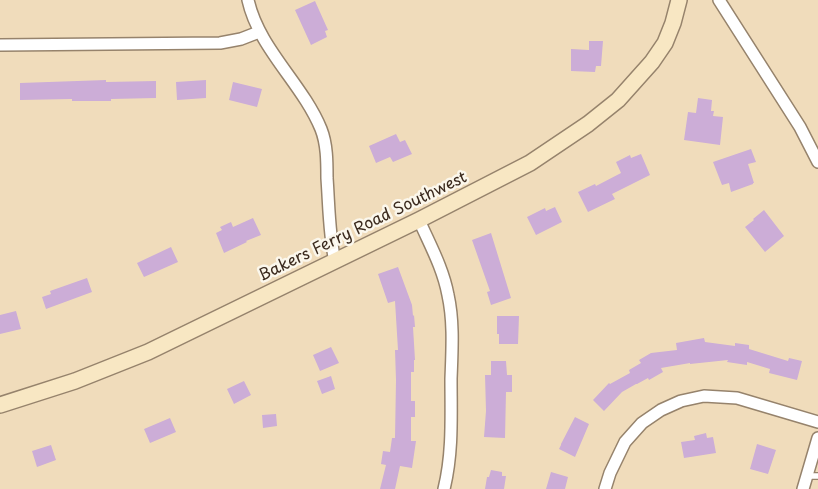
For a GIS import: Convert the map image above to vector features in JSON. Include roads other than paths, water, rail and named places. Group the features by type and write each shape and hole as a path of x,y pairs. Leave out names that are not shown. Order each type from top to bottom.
{"street":[{"path":"248,0 259,32 312,110 322,131 326,155 330,241 335,262"},
{"name":"Bakers Ferry Road Southwest","path":"0,405 75,381 148,352 335,262 530,163 588,124 618,100 652,62 665,43 679,0"},
{"path":"719,0 800,127 818,162"},
{"path":"0,45 220,43 240,39 259,32"},
{"path":"419,220 441,267 449,295 452,321 450,449 444,489"},
{"path":"605,489 610,473 625,442 642,423 661,410 682,401 704,396 738,398 818,422"},
{"path":"803,489 812,476 818,438"}]}
